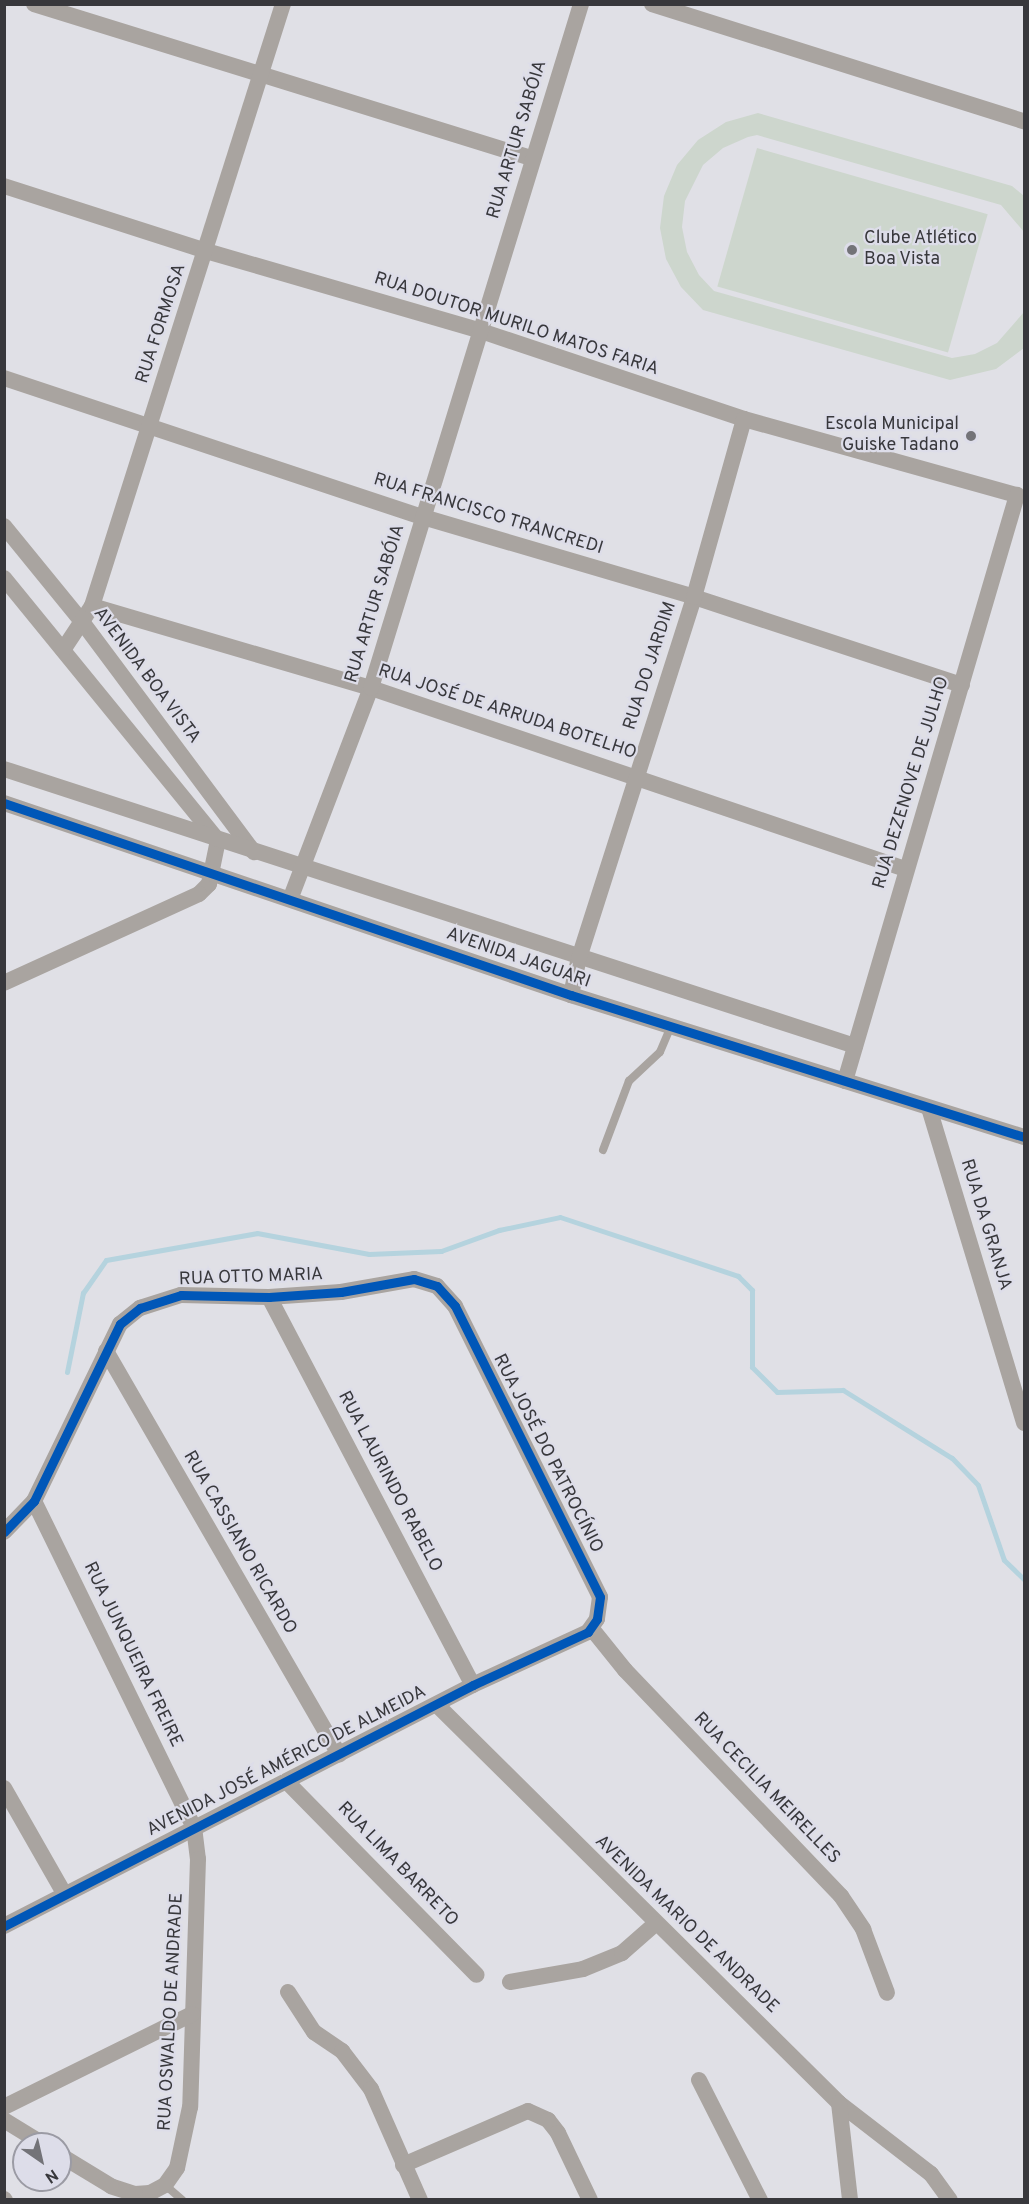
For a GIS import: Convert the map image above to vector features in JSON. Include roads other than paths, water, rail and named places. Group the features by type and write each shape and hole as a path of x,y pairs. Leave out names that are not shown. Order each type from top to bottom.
{"street":[{"path":"34,4 531,158"},
{"name":"RUA FORMOSA","path":"63,650 83,623 92,606 283,4"},
{"name":"RUA ARTUR SABÓIA","path":"291,897 305,869 371,688 482,332 531,158 581,4"},
{"path":"652,4 1024,121"},
{"name":"RUA DOUTOR MURILO MATOS FARIA","path":"4,186 206,251 482,332 744,419 1021,494"},
{"name":"RUA FRANCISCO TRANCREDI","path":"4,378 149,428 423,517 694,597 962,685"},
{"name":"RUA DO JARDIM","path":"571,995 579,958 694,597 744,419"},
{"name":"RUA DEZENOVE DE JULHO","path":"845,1082 905,868 1021,494"},
{"name":"AVENIDA BOA VISTA","path":"4,526 83,623 254,852"},
{"path":"4,578 218,840 208,884 192,898 4,982"},
{"name":"RUA JOSÉ DE ARRUDA BOTELHO","path":"92,606 371,688 905,868"},
{"name":"AVENIDA JAGUARI","path":"4,769 305,869 855,1046"},
{"name":"AVENIDA JAGUARI","path":"4,803 291,897 571,995 1024,1137"},
{"name":"RUA DA GRANJA","path":"929,1108 1024,1423"},
{"name":"RUA OTTO MARIA","path":"4,1532 34,1501 120,1324 156,1301 180,1295 269,1297 350,1291 414,1279 426,1281 445,1293"},
{"name":"RUA JOSÉ DO PATROCÍNIO","path":"445,1293 596,1587 599,1610 590,1630"},
{"name":"RUA LAURINDO RABELO","path":"269,1297 473,1685"},
{"name":"RUA CASSIANO RICARDO","path":"106,1351 339,1755"},
{"name":"RUA JUNQUEIRA FREIRE","path":"34,1501 194,1827"},
{"name":"AVENIDA JOSÉ AMÉRICO DE ALMEIDA","path":"4,1926 194,1827 288,1783 473,1685 590,1630"},
{"name":"RUA CECILIA MEIRELLES","path":"590,1630 625,1670 841,1896 863,1929 887,1993"},
{"name":"AVENIDA MARIO DE ANDRADE","path":"437,1705 655,1924 839,2103 931,2174 950,2199"},
{"name":"RUA LIMA BARRETO","path":"288,1783 477,1976"},
{"path":"4,1788 64,1893"},
{"name":"RUA OSWALDO DE ANDRADE","path":"165,2185 177,2168 188,2133 198,1859 194,1827"},
{"path":"510,1982 583,1969 622,1953 655,1924"},
{"path":"288,1992 314,2032 342,2051 371,2088 403,2165 420,2199"},
{"path":"4,2107 192,2014"},
{"path":"699,2080 760,2199"},
{"path":"839,2103 850,2199"},
{"path":"403,2165 528,2111 548,2120 558,2133 590,2199"},
{"path":"4,2120 24,2132"},
{"path":"72,2162 111,2186 135,2194 150,2193 165,2185"}],"lane":[{"path":"603,1150 629,1081 660,1052 671,1026"},
{"path":"165,2185 182,2199"}],"waterway":[{"path":"67,1372 83,1293 106,1260 257,1233 369,1254 441,1251 499,1230 560,1217 738,1276 752,1290 752,1367 777,1392 843,1390 952,1458 978,1485 1004,1560 1024,1579"}],"place":[{"name":"Clube Atlético Boa Vista","path":"852,250"},
{"name":"Escola Municipal Guiske Tadano","path":"971,436"}]}
